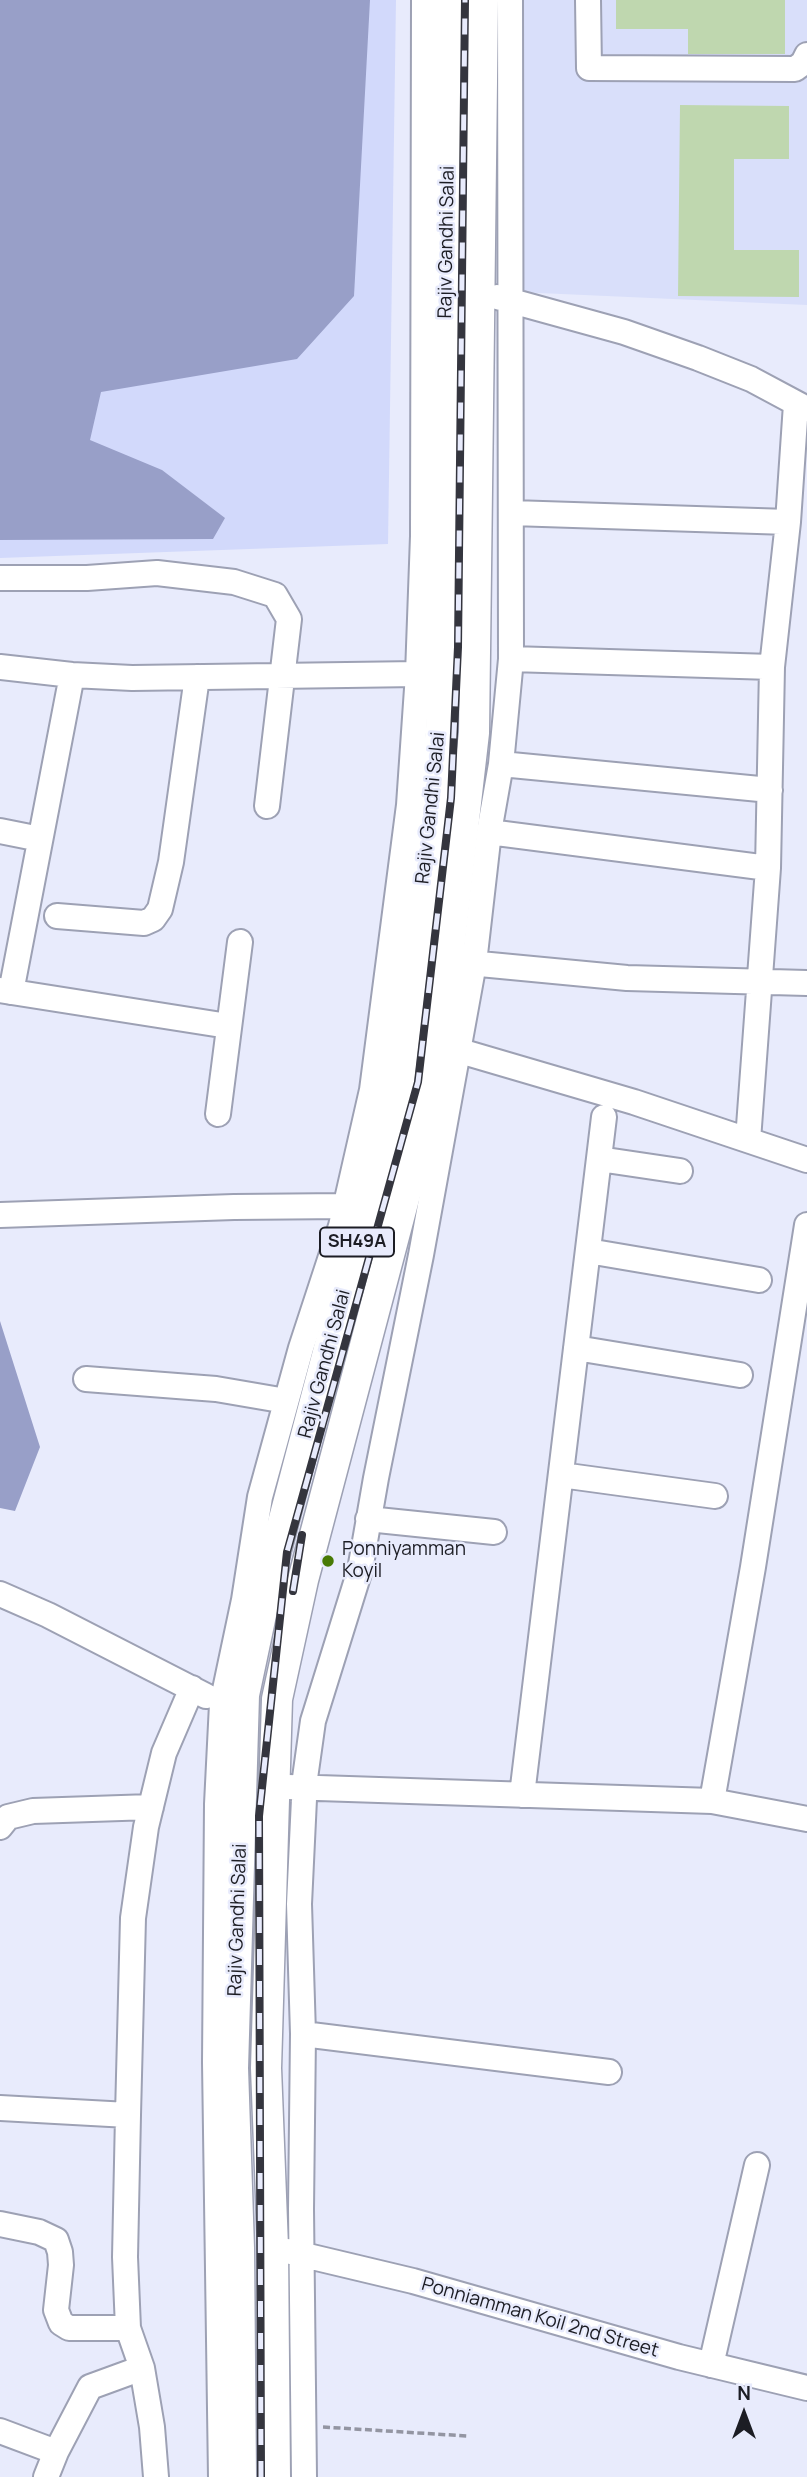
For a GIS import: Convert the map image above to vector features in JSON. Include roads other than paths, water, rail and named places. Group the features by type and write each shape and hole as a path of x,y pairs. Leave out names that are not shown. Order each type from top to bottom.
{"main road":[{"name":"Rajiv Gandhi Salai","path":"241,2477 239,2248 233,2068 232,1709 244,1695 270,1572 400,1083 441,730 450,0"},
{"name":"Rajiv Gandhi Salai","path":"275,2477 287,2251 267,2068 277,1699 303,1580 433,1089 461,962 474,733 483,0"}],"street":[{"path":"220,2477 215,2062 217,1804 260,1497 345,1206 372,1090 409,805 418,674 423,522 424,0"},
{"path":"304,2477 303,2426 287,2251 303,2034 299,1904 305,1788 313,1721 360,1570 460,1051 461,962 489,832 500,764 511,659 510,0"},
{"path":"588,0 589,68 795,69 803,63 807,55"},
{"path":"479,292 624,332 698,358 751,379 802,406 772,667 768,868 748,1140"},
{"path":"512,513 788,522"},
{"path":"0,578 87,578 157,573 233,582 275,595 289,619 267,806"},
{"path":"511,659 772,667"},
{"path":"0,667 132,678 418,674"},
{"path":"72,675 48,806 6,991 228,1026"},
{"path":"57,916 144,923 153,919 160,909 171,862 197,677"},
{"path":"500,764 770,790"},
{"path":"0,831 40,839"},
{"path":"489,832 768,868"},
{"path":"218,1114 240,942"},
{"path":"461,962 627,978 807,983"},
{"path":"460,1051 634,1102 807,1160"},
{"path":"522,1795 604,1117"},
{"path":"599,1159 680,1171"},
{"path":"0,1215 345,1206"},
{"path":"712,1801 753,1567 807,1225"},
{"path":"588,1251 759,1280"},
{"path":"576,1348 740,1376"},
{"path":"86,1379 216,1389 286,1401"},
{"path":"561,1475 715,1496"},
{"path":"369,1519 494,1532"},
{"path":"0,1594 48,1615 232,1709"},
{"path":"156,2477 152,2427 142,2368 128,2328 125,2257 133,1918 150,1808 164,1753 192,1688"},
{"path":"275,1786 712,1801 807,1819"},
{"path":"0,1827 8,1817 33,1811 150,1808"},
{"path":"303,2034 609,2072"},
{"path":"0,2109 128,2115"},
{"path":"711,2365 757,2165"},
{"path":"0,2224 38,2232 56,2240 61,2252 56,2310 61,2323 69,2328 128,2328"},
{"name":"Ponniamman Koil 2nd Street","path":"287,2251 413,2281 711,2365 807,2388"},
{"path":"46,2477 90,2387 142,2368"},
{"path":"0,2431 56,2452"}],"railway":[{"path":"261,2477 259,1816 287,1552 418,1082 451,798 458,647 465,0"},
{"path":"293,1591 302,1535"}],"place":[{"name":"Ponniyamman Koyil","path":"328,1561"}]}
